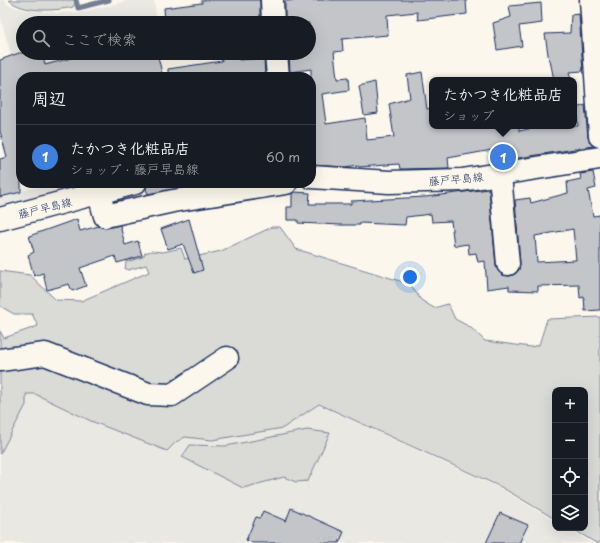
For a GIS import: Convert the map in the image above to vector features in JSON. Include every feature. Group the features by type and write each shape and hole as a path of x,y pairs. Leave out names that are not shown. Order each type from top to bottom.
{"street":[{"path":"272,0 273,16"},
{"path":"591,0 600,136"},
{"path":"277,60 278,72"},
{"name":"藤戸早島線","path":"316,177 423,182 500,175 600,158"},
{"path":"500,175 508,264"},
{"name":"藤戸早島線","path":"0,219 119,188"},
{"path":"99,194 105,216 173,201 255,188"},
{"path":"0,360 45,354 148,394 172,395 227,358"}],"shaded area":[{"path":"0,0 5,0 8,5 25,10 57,13 82,12 131,0 154,0 156,16 16,16 16,54 11,55 0,16"},
{"path":"9,0 77,0 73,7 40,10 22,7"},
{"path":"38,60 65,60 16,72 0,77"},
{"path":"79,60 86,60 89,72"},
{"path":"34,188 91,188 0,214 0,197"},
{"path":"272,227 280,227 296,249 410,284 421,300 434,308 448,304 455,319 470,327 485,341 531,347 539,345 547,319 600,317 600,543 596,543 576,531 588,531 588,387 552,387 552,517 501,487 319,404 283,428 212,440 185,437 176,442 167,451 91,421 35,394 26,394 26,405 0,454 0,363 89,365 0,355 0,331 4,338 38,326 32,314 14,314 0,306 0,271 30,275 56,300 81,301 149,272 146,265 128,270 125,269 126,262 143,257 145,253 151,251 163,252 181,248 185,259 221,251"},
{"path":"25,394 35,394 91,421 166,451 176,442 185,437 212,440 283,428 319,405 500,488 552,519 552,531 572,531 592,543 519,543 527,525 500,513 486,543 339,543 344,532 292,508 276,543 280,519 263,511 260,518 256,517 246,539 253,543 0,543 0,454 26,406","holes":["261,440 296,482 284,477 243,488 182,457 207,445 226,446"]},
{"path":"307,430 330,433 308,481 296,482 284,477 243,488 182,457 190,445 226,446"}],"building":[{"path":"202,0 260,0 260,16 165,16 164,8 202,3"},
{"path":"466,0 467,14 418,20 417,12 387,15 388,35 342,39 343,51 334,52 337,79 348,78 349,90 322,94 326,124 365,118 367,140 394,137 389,104 410,98 407,75 422,72 427,109 429,109 429,129 519,129 519,131 528,129 577,129 577,108 585,105 588,137 593,146 494,162 492,150 448,158 449,168 400,169 399,164 359,167 358,165 346,167 316,165 316,72 311,72 311,69 290,72 289,60 316,60 316,16 285,16 285,1"},
{"path":"541,3 542,23 519,26 522,46 497,50 493,23 511,17 509,6"},
{"path":"579,14 583,71 569,72 570,77 553,77 550,60 549,61 545,34 570,33 571,15"},
{"path":"16,54 16,60 44,60 45,65 64,60 159,60 162,72 16,72 16,188 21,188 21,192 0,197 0,159 7,157 0,131 0,60"},
{"path":"264,60 265,72 168,72 168,69 222,61"},
{"path":"375,82 378,113 364,115 359,86"},
{"path":"593,172 596,188 588,190 593,216 600,215 600,310 585,311 584,297 580,298 579,285 538,286 538,291 509,290 509,286 487,289 485,261 478,262 476,253 469,254 468,244 454,246 451,221 432,222 431,214 406,217 405,225 360,223 360,225 341,225 298,223 298,220 287,220 287,207 292,207 292,194 294,192 310,193 309,204 351,204 351,201 425,197 489,189 496,266 502,275 510,276 519,270 520,263 515,200 530,198 531,203 568,193 567,182 581,179 580,174","holes":["573,229 576,260 537,262 535,236"]},
{"path":"146,188 180,188 148,194"},
{"path":"77,219 80,231 99,226 107,228 120,225 125,245 138,241 142,256 117,263 115,256 80,268 86,286 72,291 69,284 47,290 43,273 34,276 28,255 34,252 29,236"},
{"path":"189,219 203,270 194,273 183,244 168,249 161,229"},
{"path":"291,508 344,532 339,543 253,543 246,540 256,517 260,518 263,511 286,521"},
{"path":"500,513 528,525 519,543 486,543"}],"waterway":[{"path":"76,0 78,8 109,0"}],"place":[{"name":"たかつき化粧品店","path":"503,157"}]}
